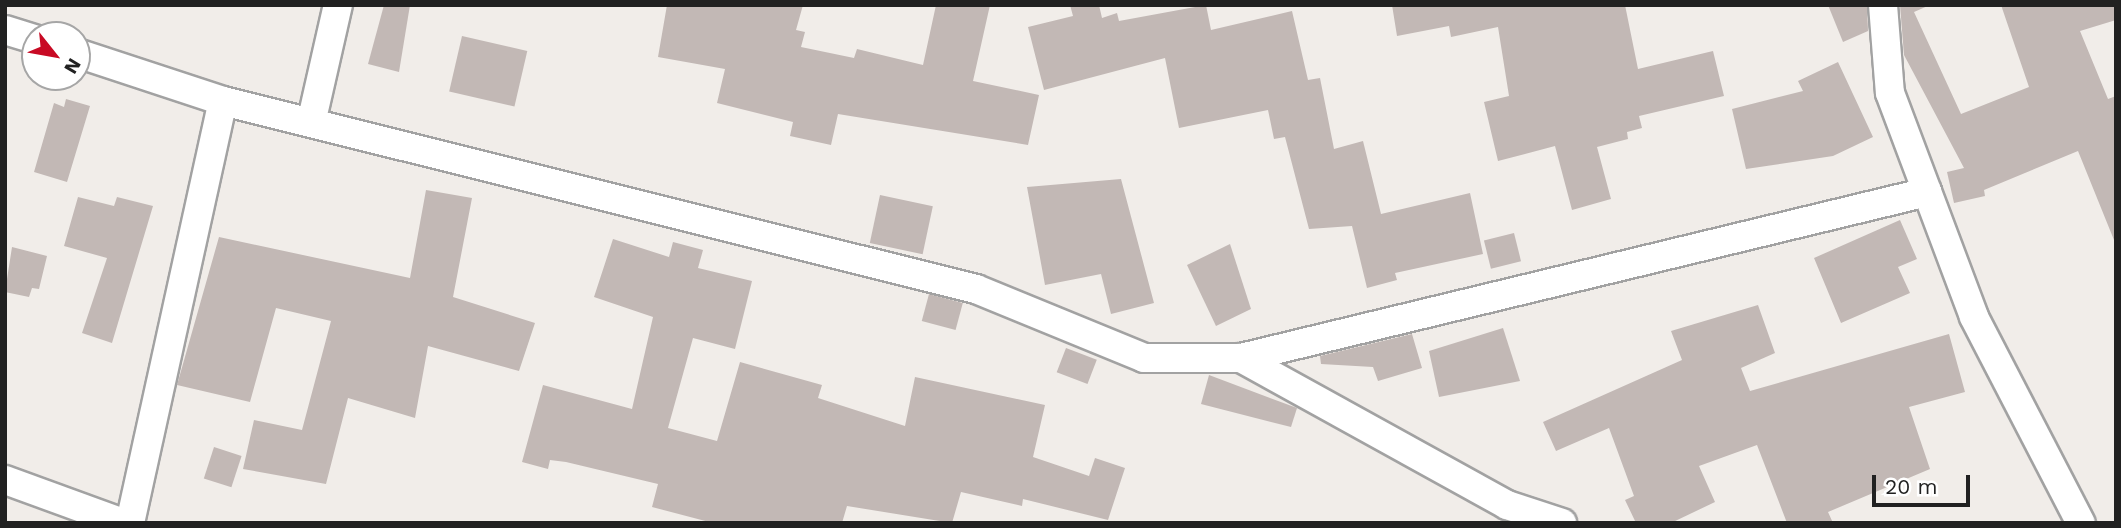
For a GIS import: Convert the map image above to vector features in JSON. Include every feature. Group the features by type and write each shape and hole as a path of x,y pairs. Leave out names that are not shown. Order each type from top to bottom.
{"street":[{"path":"312,119 338,5"},
{"path":"1883,5 1890,93 1974,317 2081,523"},
{"path":"91,58 223,101 312,119 976,289 1144,358 1241,358 1927,191"},
{"path":"130,523 223,101"},
{"path":"1241,358 1507,505 1562,523"},
{"path":"5,480 123,523"}],"building":[{"path":"384,5 410,5 399,72 368,64"},
{"path":"667,5 803,5 796,30 805,32 801,47 854,58 857,49 923,65 936,5 990,5 973,81 1039,95 1028,145 838,114 831,145 790,136 793,122 717,103 725,69 658,57"},
{"path":"1070,5 1099,5 1102,18 1117,13 1119,21 1206,5 1211,30 1292,11 1308,80 1320,78 1334,149 1363,141 1381,214 1470,193 1483,254 1395,273 1397,280 1367,288 1352,226 1309,229 1285,137 1274,139 1268,110 1179,128 1165,58 1044,90 1028,27 1073,16"},
{"path":"1392,5 1625,5 1638,69 1713,51 1724,96 1639,116 1642,128 1627,132 1628,139 1597,147 1611,199 1572,210 1555,146 1498,161 1484,102 1509,96 1498,27 1451,37 1449,26 1397,36"},
{"path":"1828,5 1867,5 1868,31 1843,42"},
{"path":"1900,5 1930,5 1914,12 1961,114 2029,87 2001,5 2116,5 2116,20 2080,31 2108,99 2116,96 2116,245 2078,151 1984,190 1985,196 1954,203 1947,172 1964,168 1904,55"},
{"path":"462,36 527,51 514,107 449,92"},
{"path":"1838,62 1873,137 1833,156 1746,169 1732,109 1803,91 1798,81"},
{"path":"66,99 90,106 67,182 34,172 54,103 64,107"},
{"path":"1121,179 1154,303 1111,314 1101,274 1045,285 1027,187"},
{"path":"426,190 472,198 453,297 535,323 519,371 428,346 415,418 348,398 326,484 243,469 254,420 302,430 331,321 276,308 250,402 177,385 219,237 410,278"},
{"path":"880,195 933,206 923,254 870,243"},
{"path":"78,197 114,206 117,197 153,206 112,343 82,333 107,258 64,246"},
{"path":"1900,220 1917,259 1898,267 1910,293 1841,323 1814,258"},
{"path":"1514,233 1521,261 1491,269 1484,240"},
{"path":"613,239 669,257 673,242 703,250 698,268 752,281 735,349 693,338 668,428 717,441 740,362 822,385 818,398 905,426 915,377 1045,405 1033,457 1089,476 1095,458 1125,468 1108,520 1023,499 1022,506 961,492 952,523 847,506 842,523 713,523 652,507 658,484 566,462 550,460 548,469 522,462 543,385 632,409 653,317 594,297"},
{"path":"1230,244 1251,309 1216,326 1187,265"},
{"path":"12,247 47,256 39,289 32,288 29,297 5,292"},
{"path":"929,294 963,303 956,330 922,321"},
{"path":"1758,305 1775,353 1741,368 1750,391 1949,334 1965,392 1909,407 1930,469 1828,512 1833,523 1787,523 1757,445 1699,466 1715,502 1671,523 1636,523 1625,500 1634,496 1609,428 1556,451 1543,422 1682,360 1671,331"},
{"path":"1503,328 1520,381 1439,397 1429,351"},
{"path":"1412,334 1422,368 1378,381 1373,367 1321,364 1320,356"},
{"path":"1066,348 1097,360 1087,384 1057,372"},
{"path":"1209,375 1297,408 1291,427 1201,404"},
{"path":"214,447 242,456 231,487 204,478"}]}
